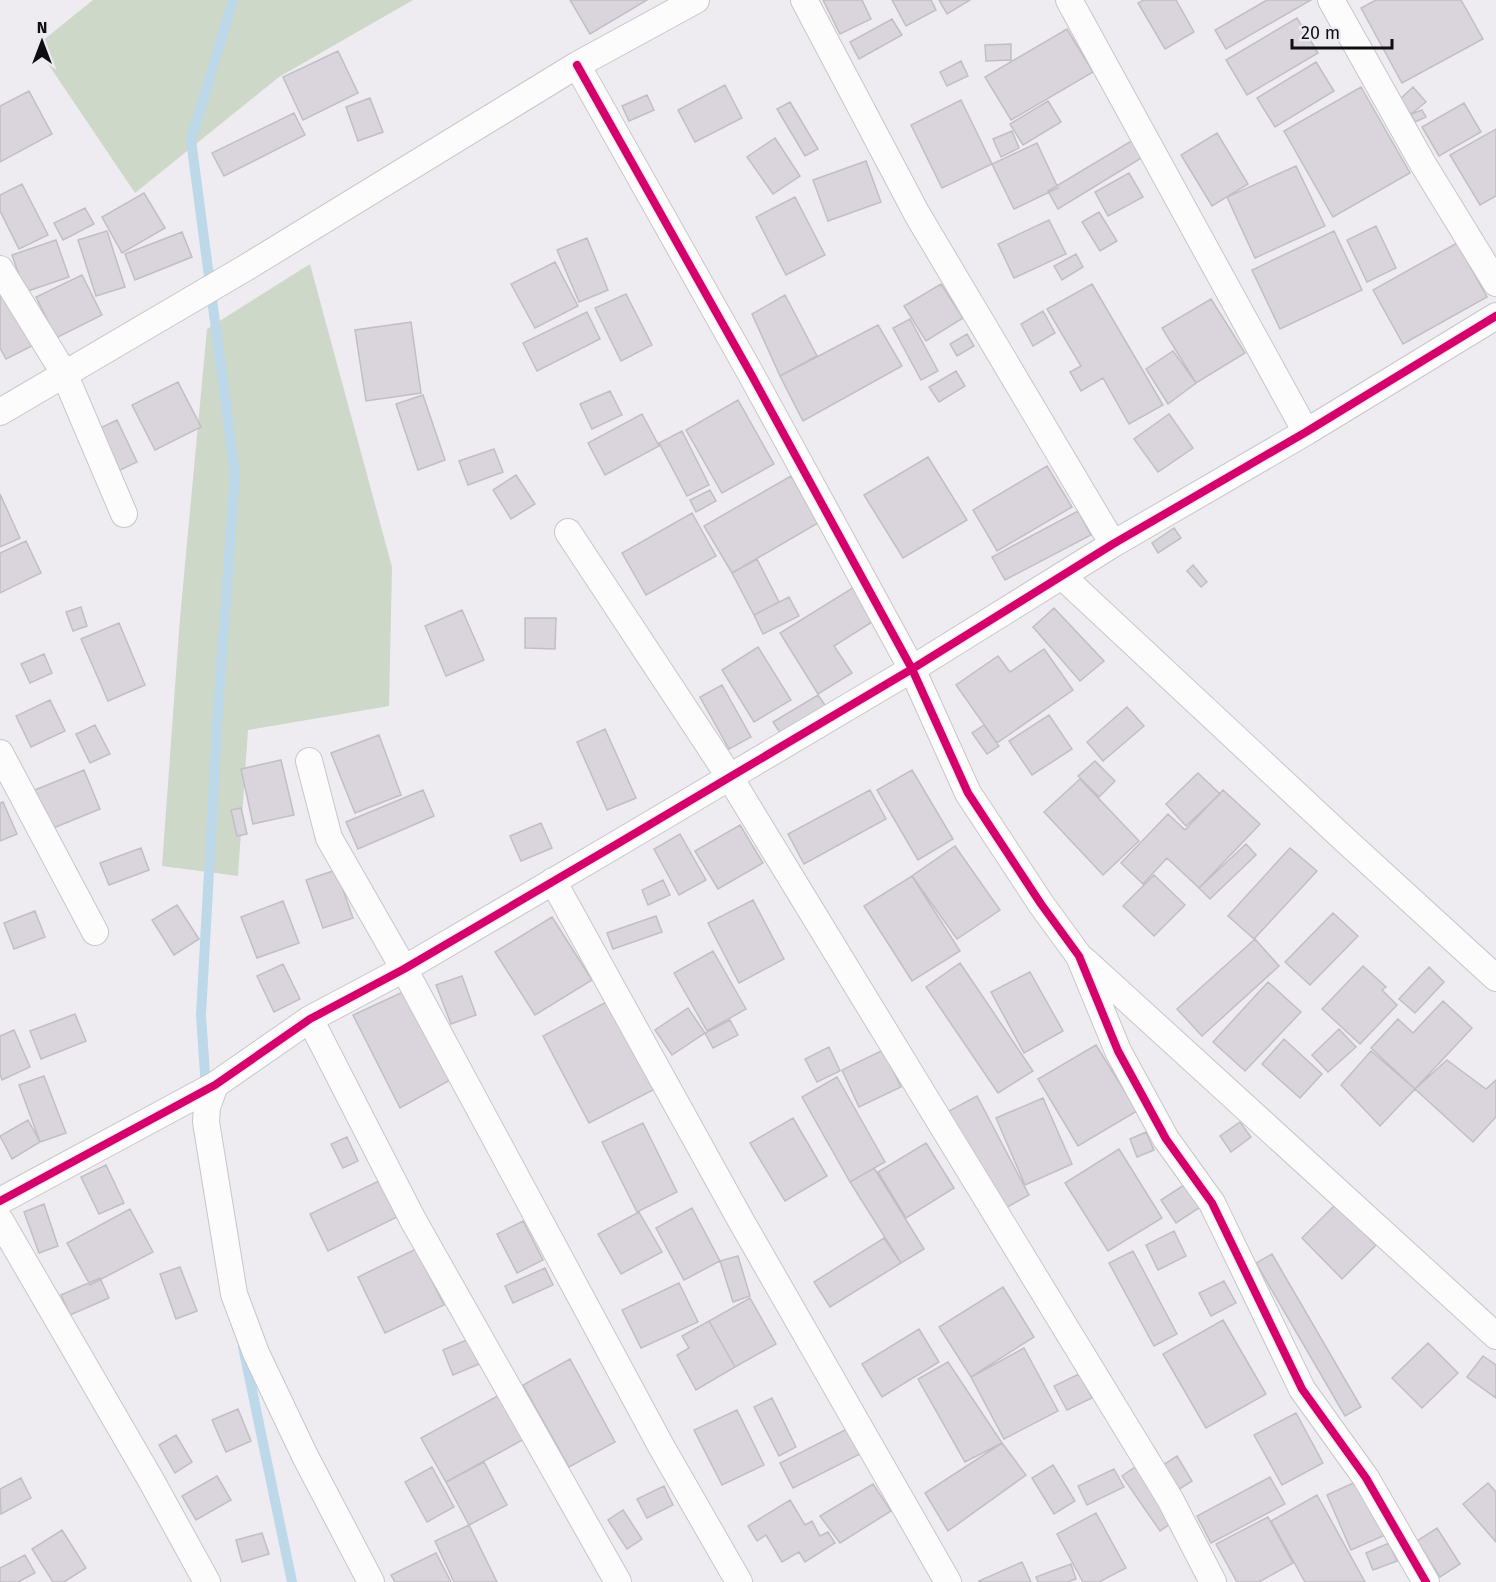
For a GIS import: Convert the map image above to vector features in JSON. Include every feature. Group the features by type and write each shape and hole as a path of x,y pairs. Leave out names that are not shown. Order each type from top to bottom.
{"street":[{"path":"0,412 247,267 577,65 696,0"},
{"path":"804,0 917,214 1113,544"},
{"path":"1069,0 1306,432"},
{"path":"1331,0 1424,164 1496,284"},
{"path":"577,65 752,376 912,669 968,793 1041,904 1079,956 1496,1336"},
{"path":"0,269 64,373 124,514"},
{"path":"0,1201 215,1085 310,1019 404,969 912,669 1113,544 1306,432 1496,316"},
{"path":"568,532 729,776 1170,1499 1213,1582"},
{"path":"1062,576 1496,978"},
{"path":"0,753 95,932"},
{"path":"309,761 329,838 404,969 661,1446 739,1582"},
{"path":"553,881 740,1219 948,1582"},
{"path":"1079,956 1118,1051 1166,1140 1212,1203 1302,1389 1366,1478 1426,1582"},
{"path":"310,1019 412,1220 618,1582"},
{"path":"215,1085 207,1107 206,1122 234,1294 256,1353 305,1456 371,1582"},
{"path":"0,1220 152,1482 207,1582"}],"green space":[{"path":"93,0 413,0 279,77 135,193 36,46"},
{"path":"310,264 392,567 389,706 248,730 238,876 162,866 180,618 207,329"}],"building":[{"path":"570,0 647,0 590,34"},
{"path":"823,0 862,0 871,19 840,34"},
{"path":"892,0 931,0 936,10 906,26"},
{"path":"939,0 970,0 947,14"},
{"path":"1144,0 1176,0 1194,32 1165,49 1138,3"},
{"path":"1267,0 1311,0 1226,49 1215,30"},
{"path":"1376,0 1461,0 1483,39 1402,83 1361,8"},
{"path":"1297,18 1318,53 1247,95 1226,60"},
{"path":"892,19 902,35 859,59 850,42"},
{"path":"1067,29 1093,72 1011,120 985,77"},
{"path":"1011,44 1011,60 986,61 985,45"},
{"path":"338,51 358,93 303,120 283,77"},
{"path":"961,61 968,76 947,86 940,72"},
{"path":"1316,62 1334,91 1275,127 1257,98"},
{"path":"725,85 742,118 695,142 678,110"},
{"path":"1361,87 1410,173 1333,217 1284,131"},
{"path":"1413,87 1426,102 1411,114 1399,100"},
{"path":"29,91 52,134 0,162 0,106"},
{"path":"647,95 654,110 629,121 622,106"},
{"path":"370,98 383,132 358,141 346,107"},
{"path":"961,100 992,164 942,188 911,125"},
{"path":"1048,101 1061,122 1023,145 1010,124"},
{"path":"790,102 818,149 805,156 777,109"},
{"path":"1464,103 1481,132 1439,156 1422,127"},
{"path":"1422,110 1426,117 1415,122 1411,114"},
{"path":"294,113 305,135 224,176 212,153"},
{"path":"1496,129 1496,196 1480,205 1450,155"},
{"path":"1012,131 1019,148 1001,157 993,139"},
{"path":"1217,133 1248,184 1212,206 1181,155"},
{"path":"775,138 800,176 773,194 747,157"},
{"path":"1133,140 1143,157 1058,209 1048,191"},
{"path":"1037,143 1058,188 1014,209 992,164"},
{"path":"866,161 881,202 828,221 813,180"},
{"path":"1296,166 1325,226 1255,258 1227,197"},
{"path":"1129,173 1143,197 1108,216 1095,192"},
{"path":"22,184 48,235 19,249 0,211 0,195"},
{"path":"144,193 165,228 122,253 102,217"},
{"path":"795,197 825,255 786,275 756,217"},
{"path":"85,208 94,224 63,240 54,223"},
{"path":"1099,212 1117,241 1100,251 1082,222"},
{"path":"1049,220 1066,254 1014,278 998,244"},
{"path":"1376,226 1396,268 1367,282 1347,240"},
{"path":"107,231 125,287 96,296 78,240"},
{"path":"1334,231 1362,290 1280,329 1252,270"},
{"path":"182,232 192,257 135,280 125,254"},
{"path":"587,238 608,290 579,302 557,250"},
{"path":"56,240 69,277 25,292 12,255"},
{"path":"1457,243 1487,297 1403,344 1373,290"},
{"path":"1076,254 1083,267 1062,280 1054,266"},
{"path":"555,262 578,306 535,328 511,284"},
{"path":"82,275 102,315 56,338 36,297"},
{"path":"941,284 963,318 926,341 904,306"},
{"path":"1092,284 1163,405 1129,424 1103,378 1081,391 1070,372 1081,366 1047,309"},
{"path":"4,291 32,346 6,359 0,348 0,293"},
{"path":"626,294 652,345 621,361 595,308"},
{"path":"785,295 817,356 780,376 752,314"},
{"path":"1211,299 1245,353 1196,383 1162,328"},
{"path":"1043,311 1055,333 1033,346 1021,324"},
{"path":"587,312 600,339 537,371 523,343"},
{"path":"910,319 938,371 921,380 893,328"},
{"path":"411,322 421,393 366,401 355,330"},
{"path":"878,325 902,366 803,421 780,376"},
{"path":"967,334 974,346 957,356 950,344"},
{"path":"1173,351 1196,383 1168,404 1146,369"},
{"path":"956,371 965,386 939,402 929,387"},
{"path":"178,382 201,427 155,450 132,405"},
{"path":"610,391 622,415 592,429 580,404"},
{"path":"423,395 445,460 418,470 396,404"},
{"path":"738,400 774,464 722,493 686,430"},
{"path":"642,414 659,446 605,475 588,443"},
{"path":"1169,414 1193,448 1158,472 1134,439"},
{"path":"117,420 137,462 116,472 96,430"},
{"path":"682,431 709,485 687,496 659,443"},
{"path":"494,449 503,472 468,485 459,461"},
{"path":"928,457 967,520 903,558 864,495"},
{"path":"1047,466 1072,507 997,551 973,510"},
{"path":"516,475 535,504 511,519 493,490"},
{"path":"791,476 818,523 732,573 704,526"},
{"path":"710,490 716,501 696,512 690,500"},
{"path":"0,494 20,538 0,547"},
{"path":"1078,511 1091,535 1005,580 992,557"},
{"path":"692,513 716,556 646,595 622,553"},
{"path":"1174,528 1181,538 1158,553 1152,543"},
{"path":"26,541 41,573 0,593 0,553"},
{"path":"757,559 779,602 754,615 732,573"},
{"path":"1193,565 1207,582 1201,587 1187,571"},
{"path":"859,584 880,617 834,646 852,673 818,694 780,633"},
{"path":"789,597 799,616 763,634 754,615"},
{"path":"81,607 87,626 73,631 66,612"},
{"path":"1054,608 1104,661 1080,681 1033,627"},
{"path":"462,610 484,660 446,676 425,626"},
{"path":"525,618 556,618 555,649 525,648"},
{"path":"119,623 145,685 108,701 81,639"},
{"path":"758,647 791,700 754,722 722,670"},
{"path":"1044,649 1073,690 997,743 956,685 998,656 1010,672"},
{"path":"44,654 52,673 30,683 21,664"},
{"path":"722,685 751,737 729,749 700,697"},
{"path":"818,695 827,708 783,737 773,722"},
{"path":"50,700 65,731 31,747 16,716"},
{"path":"1127,707 1144,726 1103,761 1087,742"},
{"path":"1049,715 1072,749 1032,775 1009,741"},
{"path":"95,725 110,754 90,763 76,734"},
{"path":"984,725 999,746 987,754 972,733"},
{"path":"605,729 636,798 607,810 577,742"},
{"path":"379,735 401,795 355,813 331,753"},
{"path":"281,760 294,815 253,824 241,769"},
{"path":"1095,761 1115,781 1099,797 1078,776"},
{"path":"84,770 100,809 46,831 30,792"},
{"path":"912,770 953,839 918,860 877,790"},
{"path":"1198,773 1220,794 1186,826 1166,804"},
{"path":"1080,779 1139,841 1103,875 1044,812"},
{"path":"423,790 434,816 358,849 346,822"},
{"path":"870,790 886,819 804,864 788,834"},
{"path":"1223,790 1260,824 1199,888 1167,858 1143,884 1121,863 1168,814 1185,830"},
{"path":"3,802 17,834 0,841 0,803"},
{"path":"241,808 247,834 237,836 231,810"},
{"path":"541,823 552,848 521,861 510,836"},
{"path":"740,825 763,863 718,889 695,851"},
{"path":"680,834 706,880 679,895 654,849"},
{"path":"1246,844 1256,855 1210,899 1199,888"},
{"path":"955,846 1000,910 957,939 912,876"},
{"path":"141,848 149,870 109,885 100,863"},
{"path":"1290,848 1317,871 1254,939 1228,916"},
{"path":"336,870 353,918 323,928 306,880"},
{"path":"1154,875 1185,905 1154,936 1123,906"},
{"path":"912,876 960,951 912,981 864,906"},
{"path":"663,880 670,895 648,905 642,890"},
{"path":"753,900 784,959 739,983 708,923"},
{"path":"283,901 299,943 257,958 241,917"},
{"path":"177,905 199,939 174,955 152,920"},
{"path":"35,911 45,937 14,949 4,923"},
{"path":"1333,913 1358,936 1310,985 1285,962"},
{"path":"656,916 662,932 613,949 607,933"},
{"path":"552,917 592,980 535,1015 495,952"},
{"path":"1255,939 1279,966 1202,1036 1177,1009"},
{"path":"713,951 746,1009 707,1031 674,973"},
{"path":"960,963 1033,1071 998,1093 926,987"},
{"path":"283,964 300,999 274,1012 257,976"},
{"path":"1363,966 1386,987 1382,990 1397,1005 1360,1044 1322,1009"},
{"path":"1429,967 1444,982 1415,1013 1399,999"},
{"path":"1030,972 1063,1031 1024,1053 991,992"},
{"path":"462,976 476,1015 451,1024 436,985"},
{"path":"1268,982 1301,1012 1245,1071 1213,1042"},
{"path":"403,992 452,1079 400,1108 353,1015"},
{"path":"610,1000 657,1088 589,1123 543,1036"},
{"path":"1443,1001 1472,1028 1415,1089 1371,1048 1398,1019 1413,1033"},
{"path":"688,1008 705,1033 672,1055 655,1030"},
{"path":"75,1014 86,1041 41,1059 30,1031"},
{"path":"730,1020 738,1035 713,1048 705,1033"},
{"path":"1339,1029 1356,1047 1328,1072 1312,1055"},
{"path":"14,1030 30,1067 2,1080 0,1036"},
{"path":"1284,1039 1322,1074 1300,1098 1262,1064"},
{"path":"1096,1045 1137,1111 1078,1146 1038,1079"},
{"path":"829,1047 840,1071 817,1082 805,1059"},
{"path":"883,1050 901,1087 859,1107 842,1070"},
{"path":"1371,1051 1415,1089 1380,1126 1341,1085"},
{"path":"1447,1060 1486,1089 1496,1080 1496,1117 1473,1142 1415,1089"},
{"path":"44,1076 66,1133 40,1142 19,1085"},
{"path":"837,1077 885,1162 850,1182 802,1097"},
{"path":"977,1096 1029,1195 1002,1210 949,1111"},
{"path":"1043,1098 1072,1164 1025,1185 996,1118"},
{"path":"793,1118 827,1176 785,1201 750,1143"},
{"path":"28,1120 40,1142 12,1159 0,1136"},
{"path":"1240,1122 1251,1137 1231,1152 1220,1136"},
{"path":"643,1123 677,1192 637,1212 602,1142"},
{"path":"1146,1132 1154,1150 1137,1157 1130,1139"},
{"path":"347,1137 358,1161 343,1168 331,1144"},
{"path":"926,1143 954,1188 906,1218 878,1172"},
{"path":"1119,1149 1162,1218 1108,1251 1065,1183"},
{"path":"106,1165 124,1203 99,1214 81,1177"},
{"path":"874,1168 924,1249 901,1263 850,1182"},
{"path":"381,1180 399,1216 328,1251 310,1214"},
{"path":"1190,1181 1205,1204 1176,1223 1161,1200"},
{"path":"44,1204 58,1246 39,1253 24,1212"},
{"path":"1335,1205 1376,1245 1342,1279 1302,1238"},
{"path":"692,1208 720,1261 684,1280 656,1228"},
{"path":"130,1209 153,1252 90,1285 67,1243"},
{"path":"639,1212 662,1252 621,1274 598,1234"},
{"path":"523,1221 543,1260 517,1273 497,1234"},
{"path":"1174,1231 1186,1256 1158,1270 1146,1245"},
{"path":"884,1238 901,1263 830,1307 814,1282"},
{"path":"416,1249 444,1305 385,1333 358,1277"},
{"path":"1133,1251 1177,1334 1154,1346 1109,1263"},
{"path":"1272,1254 1361,1407 1345,1416 1256,1263"},
{"path":"738,1256 750,1296 733,1302 720,1261"},
{"path":"180,1267 197,1311 176,1319 160,1274"},
{"path":"545,1268 553,1285 513,1303 505,1286"},
{"path":"100,1278 109,1298 70,1315 61,1295"},
{"path":"1224,1281 1236,1303 1211,1316 1199,1293"},
{"path":"679,1283 698,1322 641,1348 622,1310"},
{"path":"1003,1287 1034,1337 971,1377 939,1327"},
{"path":"750,1298 776,1344 735,1367 709,1321"},
{"path":"1223,1320 1266,1394 1206,1428 1163,1354"},
{"path":"709,1321 735,1367 696,1390 677,1355 689,1348 682,1336"},
{"path":"919,1329 939,1362 882,1397 862,1364"},
{"path":"469,1339 479,1364 453,1375 443,1350"},
{"path":"1428,1343 1458,1373 1422,1408 1392,1378"},
{"path":"1024,1348 1058,1411 1004,1439 971,1377"},
{"path":"1483,1356 1496,1365 1496,1398 1467,1377"},
{"path":"570,1359 615,1442 569,1467 523,1385"},
{"path":"948,1362 1002,1443 965,1462 918,1379"},
{"path":"1079,1374 1092,1398 1067,1410 1054,1386"},
{"path":"503,1393 528,1437 446,1482 421,1438"},
{"path":"772,1398 796,1447 779,1456 754,1407"},
{"path":"238,1409 251,1441 226,1452 212,1420"},
{"path":"737,1410 764,1465 722,1485 694,1430"},
{"path":"1296,1413 1323,1463 1282,1485 1254,1435"},
{"path":"849,1428 862,1453 793,1488 780,1463"},
{"path":"176,1435 192,1462 175,1473 159,1445"},
{"path":"1002,1443 1026,1475 948,1531 925,1493"},
{"path":"1177,1456 1192,1481 1178,1490 1163,1465"},
{"path":"484,1462 507,1505 469,1525 446,1482"},
{"path":"1053,1465 1075,1501 1054,1514 1032,1478"},
{"path":"1138,1465 1176,1520 1160,1531 1122,1476"},
{"path":"432,1467 454,1507 427,1522 405,1482"},
{"path":"1114,1469 1124,1487 1087,1505 1078,1486"},
{"path":"217,1476 231,1500 196,1520 182,1496"},
{"path":"1270,1477 1285,1504 1211,1543 1197,1516"},
{"path":"21,1478 31,1498 1,1514 0,1489"},
{"path":"1360,1480 1385,1535 1351,1550 1327,1495"},
{"path":"1488,1483 1496,1492 1496,1542 1463,1504"},
{"path":"873,1484 891,1511 840,1543 820,1516"},
{"path":"664,1486 673,1505 647,1518 637,1499"},
{"path":"1317,1495 1365,1582 1305,1582 1271,1521"},
{"path":"790,1500 805,1525 812,1521 820,1536 828,1532 835,1543 805,1562 799,1552 782,1562 766,1535 757,1541 748,1526"},
{"path":"623,1510 642,1539 627,1549 608,1520"},
{"path":"1096,1513 1126,1568 1099,1582 1083,1582 1057,1534"},
{"path":"1268,1517 1293,1563 1259,1582 1237,1582 1216,1544"},
{"path":"469,1525 497,1582 454,1582 435,1541"},
{"path":"1437,1528 1460,1564 1440,1577 1417,1541"},
{"path":"62,1530 86,1568 64,1582 53,1582 32,1549"},
{"path":"262,1533 269,1554 242,1562 236,1540"},
{"path":"1389,1543 1397,1561 1373,1570 1366,1553"},
{"path":"436,1553 451,1582 395,1582 391,1575"},
{"path":"25,1555 35,1573 18,1582 0,1582 0,1568"},
{"path":"1022,1562 1031,1582 979,1581"},
{"path":"1071,1564 1076,1579 1067,1582 1038,1582 1036,1577"}],"waterway":[{"path":"206,1089 201,1015 218,709 235,474 191,140 233,0"},
{"path":"243,1347 292,1582"}],"cycle path":[{"path":"577,65 752,376 912,669 968,793 1041,904 1079,956 1118,1051 1166,1139 1212,1203 1302,1389 1366,1478 1426,1582"},
{"path":"0,1201 215,1085 310,1019 404,969 617,844 912,669 1113,544 1306,432 1496,316"}]}
